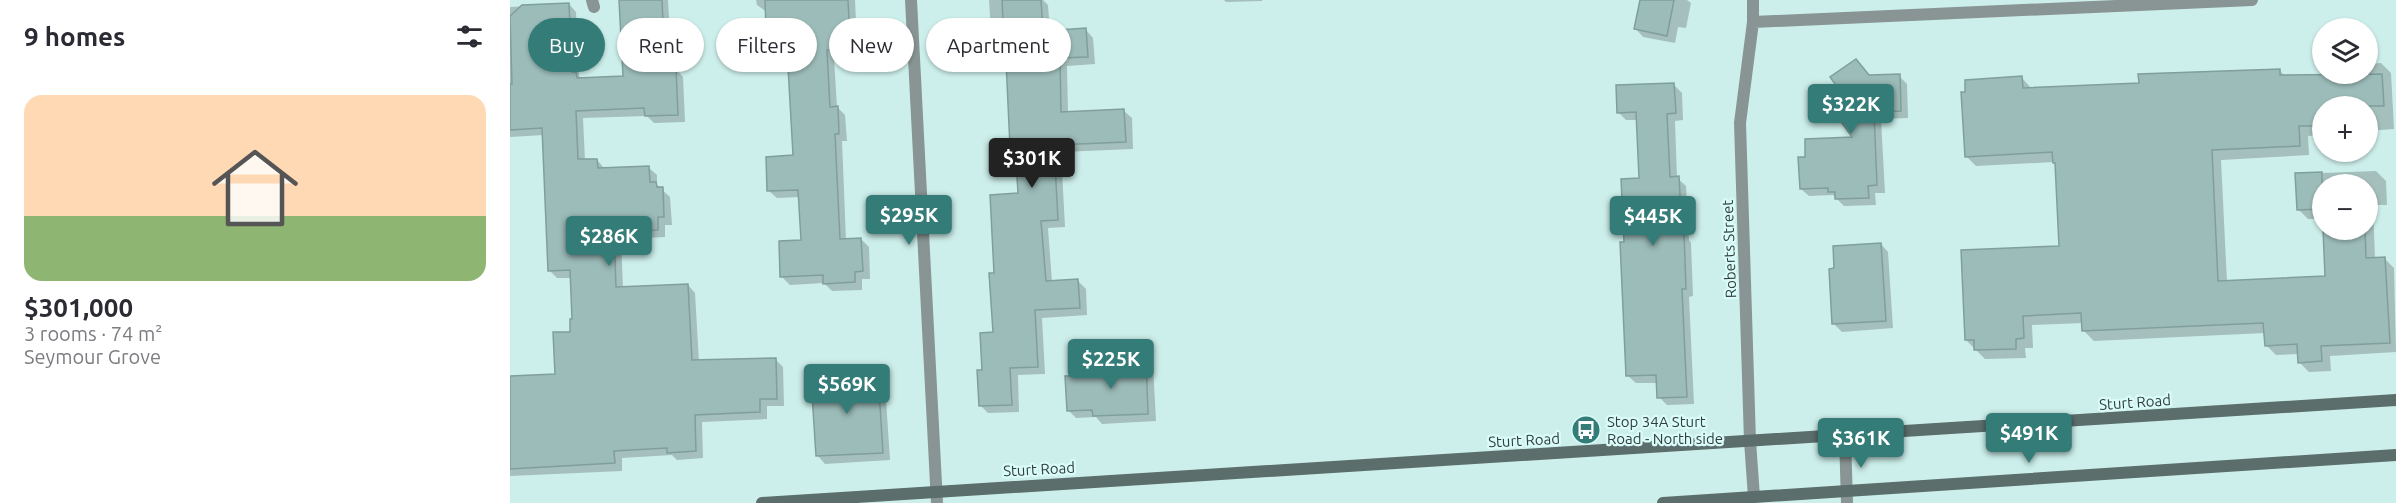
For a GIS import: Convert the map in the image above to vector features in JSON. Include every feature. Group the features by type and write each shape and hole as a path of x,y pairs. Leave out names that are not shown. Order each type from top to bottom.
{"main road":[{"name":"Sturt Road","path":"762,503 937,497 1750,441 2396,400"},
{"path":"1663,503 1754,497 1846,497 2396,455"}],"street":[{"path":"911,0 937,497"},
{"name":"Roberts Street","path":"1753,0 1753,22 1740,123 1750,441 1754,497"},
{"path":"1753,22 2252,0"},
{"path":"1845,436 1846,497"}],"building":[{"path":"619,0 662,0 663,18 620,18"},
{"path":"765,0 848,0 849,18 829,18 829,50 827,50 830,107 838,106 839,134 835,134 840,239 861,238 863,271 855,272 855,282 823,284 823,275 780,277 779,241 801,240 798,190 767,191 766,157 793,155 788,72 817,72 817,18 766,18"},
{"path":"1002,0 1041,0 1042,18 1003,18"},
{"path":"1640,0 1674,0 1667,36 1634,29"},
{"path":"569,3 570,18 528,18 528,72 576,72 577,78 623,76 623,72 676,72 678,115 645,116 644,108 576,111 578,159 597,159 598,168 649,166 650,182 656,182 657,187 663,187 664,217 658,217 658,230 614,231 616,287 688,284 692,360 776,358 777,399 760,399 760,412 695,415 696,451 667,453 667,448 614,451 615,463 510,469 510,376 555,374 553,332 570,332 570,319 572,319 570,270 548,271 542,128 510,130 510,84 512,84 510,16 522,5"},
{"path":"1086,28 1088,57 1071,58 1071,29"},
{"path":"1856,59 1869,75 1900,74 1901,111 1874,112 1877,185 1868,186 1869,198 1835,199 1835,192 1828,192 1828,188 1800,189 1798,157 1805,157 1805,139 1852,137 1826,101 1840,91 1830,77"},
{"path":"2280,69 2280,75 2312,75 2312,84 2378,84 2378,74 2382,74 2384,106 2378,106 2378,96 2312,96 2312,126 2299,126 2300,146 2212,150 2218,281 2325,276 2323,240 2365,240 2366,258 2385,257 2390,343 2321,346 2322,361 2298,363 2297,344 2265,346 2263,323 2082,331 2081,313 2023,316 2024,338 2016,339 2016,349 1974,350 1974,340 1965,340 1961,250 2059,246 2055,163 2053,163 2052,152 1965,157 1961,92 1965,92 1965,80 2022,76 2023,88 2139,83 2138,74"},
{"path":"1007,72 1060,72 1061,112 1124,109 1126,142 1054,145 1058,220 1041,221 1046,281 1078,279 1080,308 1035,310 1038,367 1010,368 1012,405 979,406 977,370 982,370 980,333 993,332 989,273 994,273 990,195 1018,193 1015,147 1010,147"},
{"path":"1674,83 1676,113 1667,114 1670,177 1679,176 1682,233 1684,233 1686,289 1682,289 1687,397 1657,398 1656,375 1626,376 1620,242 1624,242 1621,179 1639,178 1636,112 1617,113 1616,85"},
{"path":"2322,172 2322,174 2312,174 2312,209 2297,210 2295,173"},
{"path":"1881,243 1886,321 1832,324 1829,269 1834,268 1833,246"},
{"path":"1146,356 1148,414 1093,416 1092,410 1067,411 1065,376 1114,374 1113,357"},
{"path":"878,374 883,453 816,456 811,379"}],"place":[{"name":"Stop 34A Sturt Road - North side","path":"1586,430"}]}
